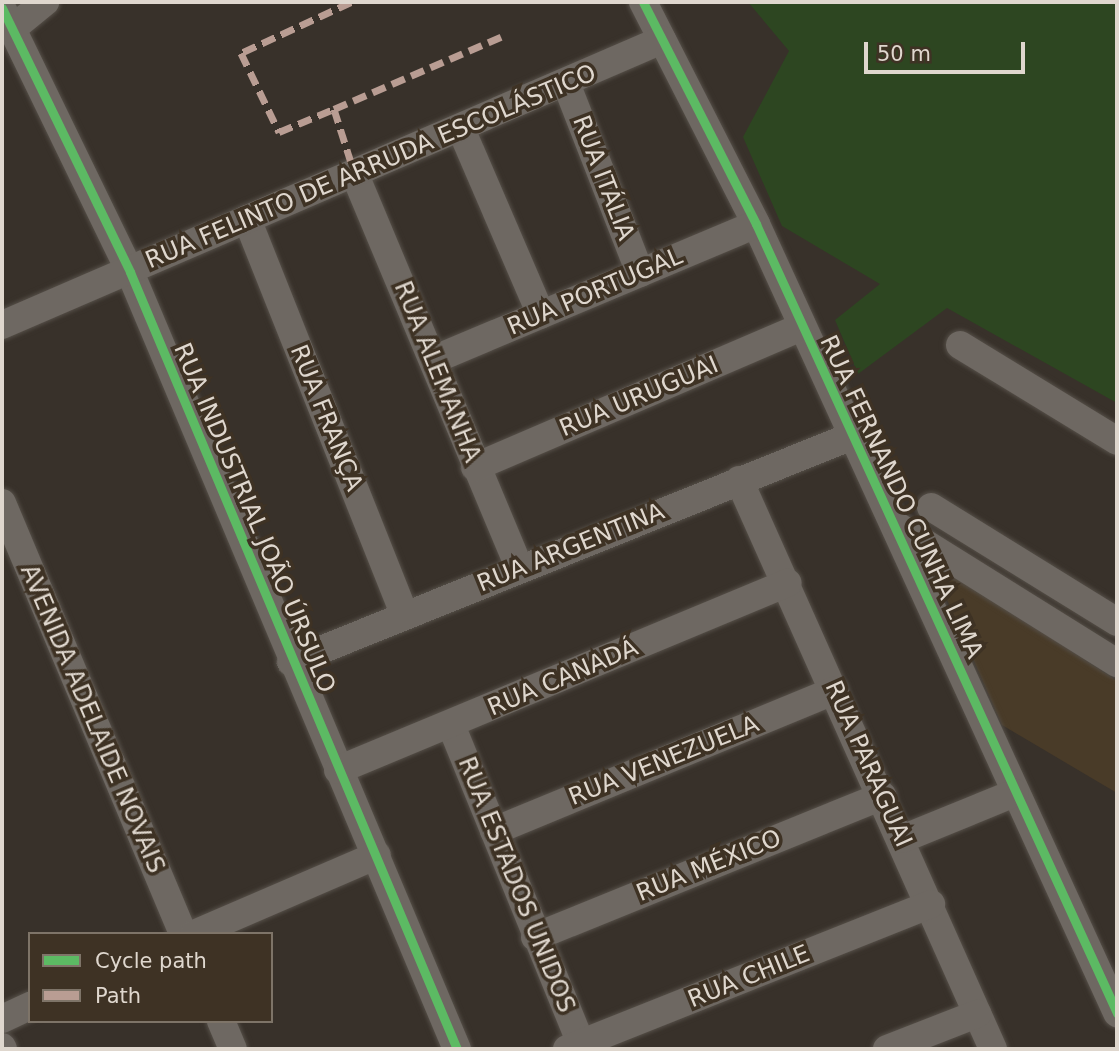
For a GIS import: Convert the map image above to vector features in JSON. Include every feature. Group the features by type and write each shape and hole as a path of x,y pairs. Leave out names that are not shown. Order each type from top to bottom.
{"street":[{"path":"7,19 45,2"},
{"name":"RUA FERNANDO CUNHA LIMA","path":"643,2 756,224 1117,1013"},
{"name":"RUA INDUSTRIAL JOÃO ÚRSULO","path":"7,19 130,272 291,662 377,855 457,1049"},
{"name":"RUA FELINTO DE ARRUDA ESCOLÁSTICO","path":"2,325 355,175 662,40"},
{"name":"RUA ITÁLIA","path":"566,83 640,272"},
{"path":"461,129 541,315"},
{"name":"RUA ALEMANHA","path":"355,175 475,467 520,569"},
{"name":"RUA FRANÇA","path":"247,219 405,616"},
{"name":"RUA PORTUGAL","path":"433,360 756,224"},
{"name":"RUA URUGUAI","path":"475,467 802,327"},
{"path":"960,345 1117,441"},
{"name":"RUA ARGENTINA","path":"291,662 852,436"},
{"name":"RUA PARAGUAI","path":"739,480 788,583 993,1049"},
{"name":"AVENIDA ADELAIDE NOVAIS","path":"2,503 182,932"},
{"path":"931,507 1117,622"},
{"path":"896,525 1117,663"},
{"name":"RUA CANADÁ","path":"338,770 788,583"},
{"name":"RUA VENEZUELA","path":"494,831 834,691"},
{"name":"RUA ESTADOS UNIDOS","path":"451,725 535,937 574,1046"},
{"path":"902,839 1015,793"},
{"name":"RUA MÉXICO","path":"535,937 883,796"},
{"path":"199,932 377,855"},
{"name":"RUA CHILE","path":"574,1046 931,904"},
{"path":"2,1019 28,1007"},
{"path":"887,1049 977,1014"},
{"path":"222,1023 233,1049"}],"shaded area":[{"path":"957,577 1117,681 1117,793 1002,725 941,586"}],"green space":[{"path":"748,2 1117,2 1117,403 947,308 858,374 835,320 880,284 782,226 743,137 789,51"}],"marked path":[{"path":"351,2 241,53 279,132 334,109 355,175"},
{"path":"334,109 503,36"}],"cycle path":[{"path":"643,2 756,224 1117,1013"},
{"path":"2,8 130,272 457,1049"}]}
